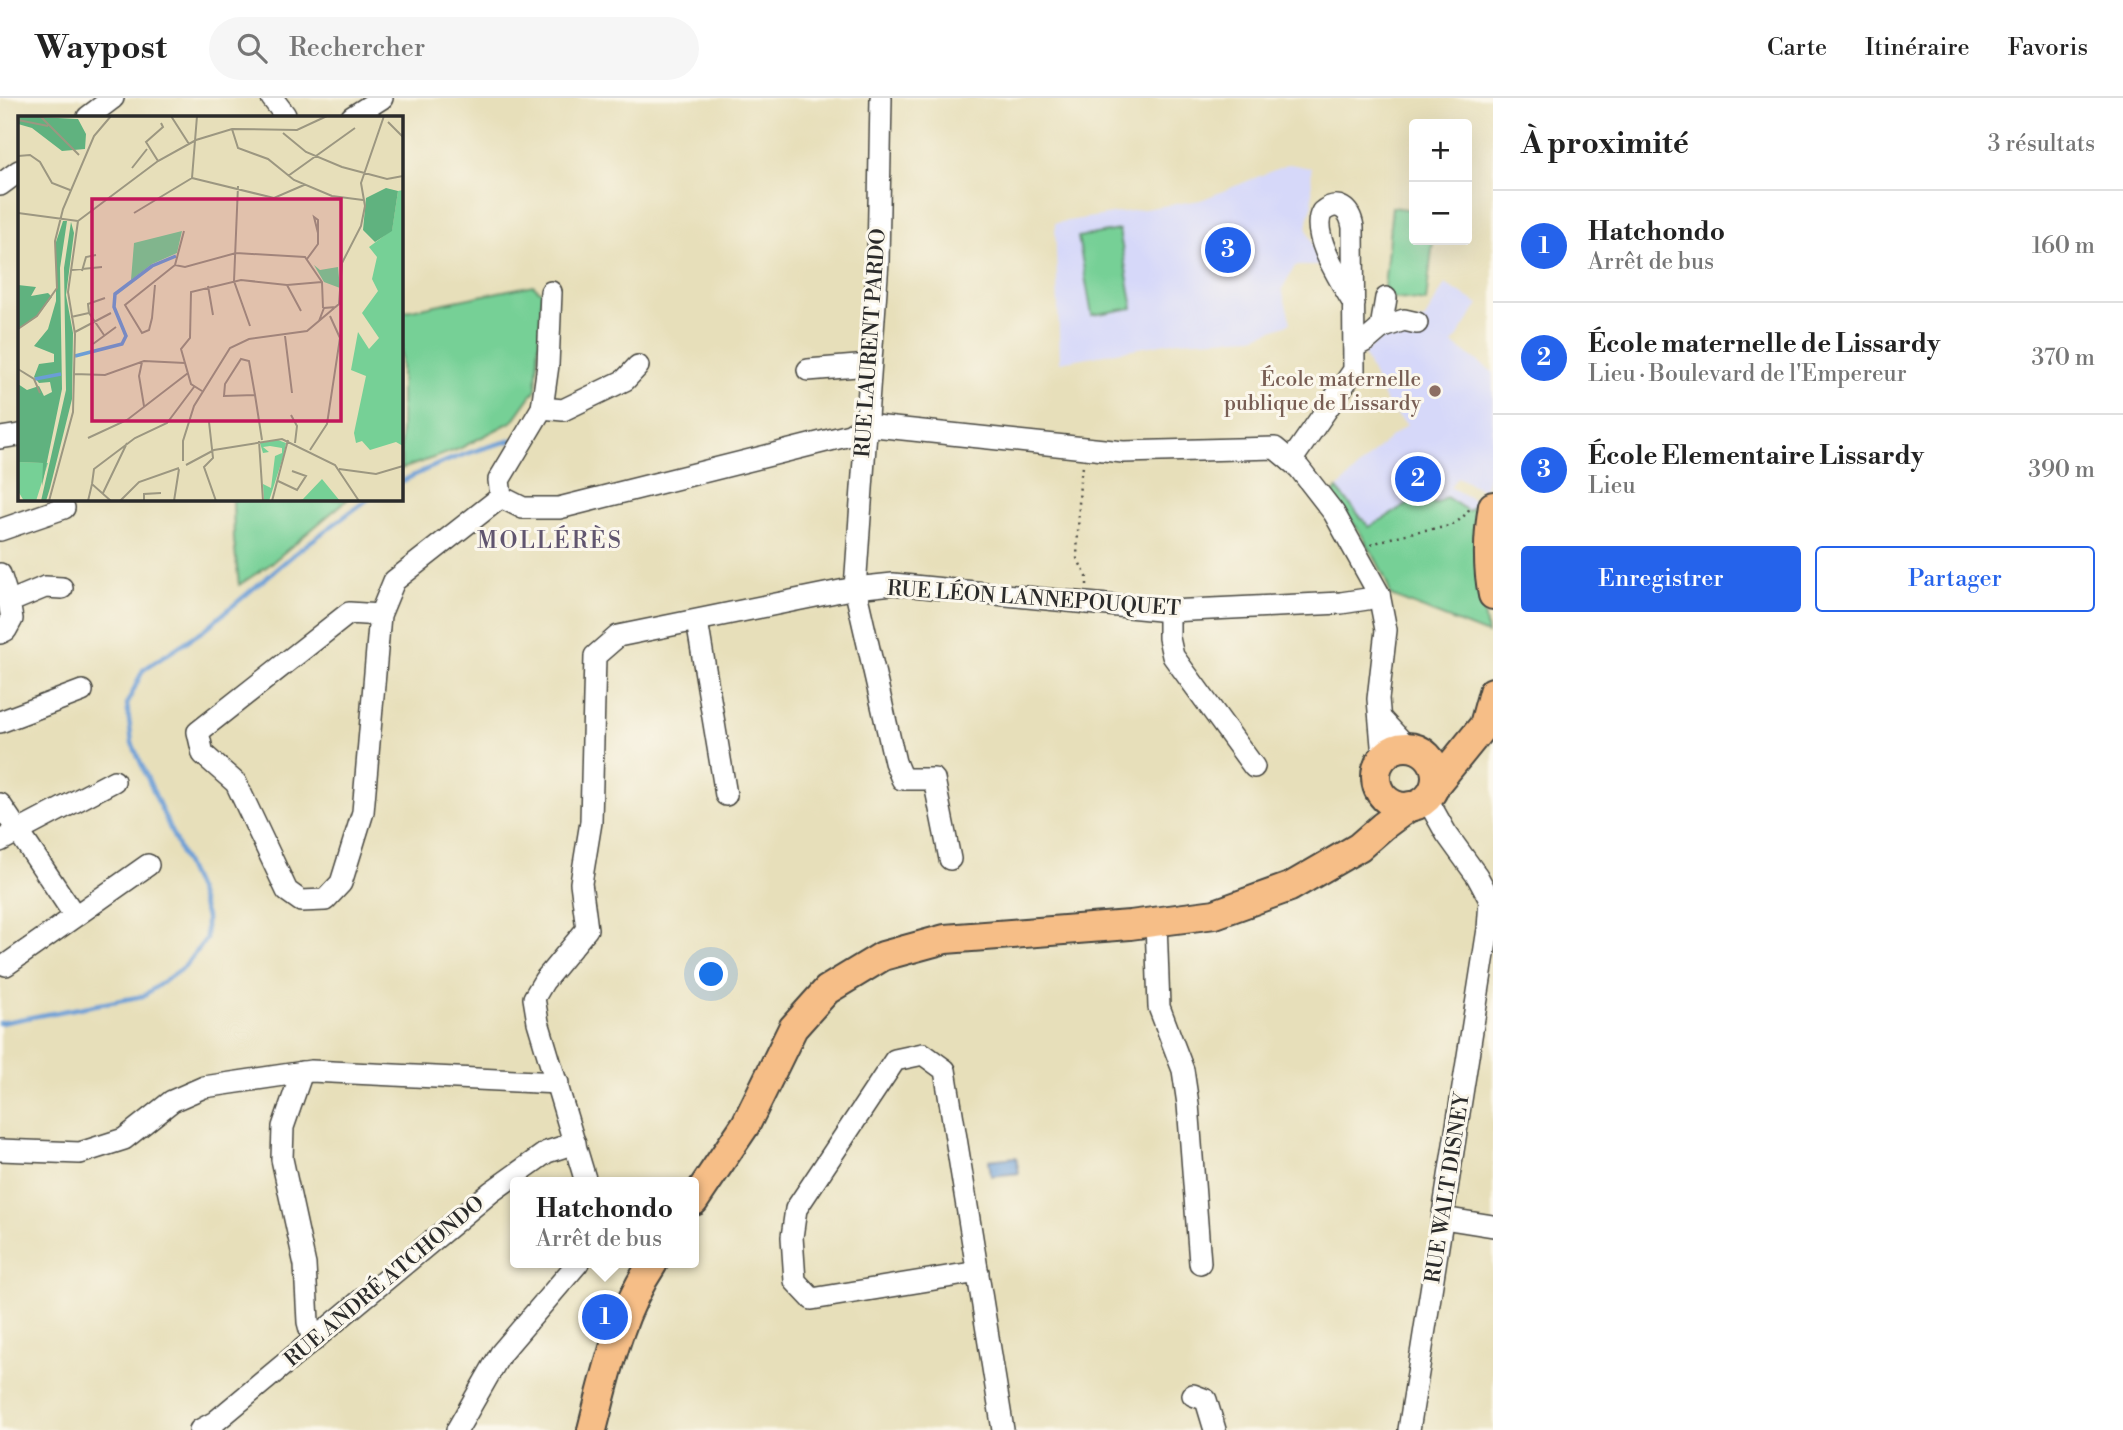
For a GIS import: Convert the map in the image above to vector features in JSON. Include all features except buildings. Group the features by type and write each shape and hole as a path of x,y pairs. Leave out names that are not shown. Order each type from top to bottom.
{"main road":[{"path":"1482,506 1489,529 1493,595"},
{"path":"699,1194 746,1124 793,1028 827,990 883,956 945,939 1156,922 1215,914 1290,887 1359,847 1423,798 1484,725 1493,692"},
{"path":"1423,798 1392,803 1380,791 1376,774 1405,752 1463,748"},
{"path":"1405,752 1435,767 1423,798"},
{"path":"1359,847 1380,791"},
{"path":"592,1430 615,1337 650,1268"}],"street":[{"path":"93,116 113,98"},
{"path":"354,116 382,98"},
{"name":"RUE LAURENT PARDO","path":"881,98 878,261 855,588 895,762 902,779 934,779 950,859"},
{"path":"0,185 18,172"},
{"path":"501,497 499,480 542,408 548,365 551,292"},
{"path":"1381,328 1386,298"},
{"path":"1291,461 1354,370 1354,304"},
{"path":"1354,346 1367,340 1381,328 1404,320 1418,323"},
{"path":"808,370 869,365"},
{"path":"542,408 563,410 625,380 638,366"},
{"path":"501,497 523,508 559,508 850,435 865,425 1123,452 1275,449 1291,461 1334,513 1379,594 1387,629 1378,699 1380,718 1405,752"},
{"path":"0,438 18,435"},
{"path":"380,615 349,613 198,732 203,754 236,783 287,891 301,901 326,900 341,883 363,812 380,615 394,581 501,497"},
{"path":"0,530 64,508"},
{"path":"0,575 12,619 6,630 0,633"},
{"name":"RUE LÉON LANNEPOUQUET","path":"558,1083 538,1022 534,998 544,981 587,929 582,883 591,822 594,656 618,636 855,588 893,584 1169,611 1341,603 1379,594"},
{"path":"9,602 45,587 62,588"},
{"path":"1169,611 1169,639 1173,656 1254,767"},
{"path":"697,621 726,795"},
{"path":"0,722 82,691"},
{"path":"9,836 114,781"},
{"name":"RUE WALT DISNEY","path":"1409,1430 1490,900 1477,876 1423,798"},
{"path":"0,804 9,836 75,916"},
{"path":"6,965 148,865"},
{"path":"1156,922 1159,1007 1183,1070 1188,1104 1200,1264"},
{"path":"978,1272 812,1299 795,1281 792,1237 796,1209 895,1060 923,1054 945,1070 978,1272 1003,1430"},
{"path":"302,1072 284,1127 282,1159 305,1265 308,1322 313,1341"},
{"path":"0,1150 80,1153 124,1139 172,1101 204,1087 302,1072 359,1072 558,1083 585,1177"},
{"name":"RUE ANDRÉ ATCHONDO","path":"512,1177 547,1152 575,1143"},
{"name":"RUE ANDRÉ ATCHONDO","path":"200,1430 215,1422 510,1178"},
{"path":"1443,1218 1493,1226"},
{"path":"457,1430 502,1353 574,1268"},
{"path":"1194,1395 1206,1400 1215,1430"}],"path":[{"path":"1087,603 1087,577 1077,558 1080,478 1090,449"},
{"path":"1356,552 1376,542 1418,530 1437,530 1448,526 1482,506"}],"shaded area":[{"path":"1289,164 1311,168 1313,205 1307,229 1320,266 1295,266 1282,289 1291,323 1253,337 1178,341 1060,362 1055,223 1201,200"},
{"path":"1445,284 1479,304 1453,344 1493,372 1493,462 1484,491 1457,477 1450,487 1481,504 1478,509 1473,506 1468,511 1414,501 1369,527 1337,489 1389,438 1407,425 1387,405 1363,353 1391,331 1425,319"}],"green space":[{"path":"1392,207 1409,209 1409,245 1432,245 1426,302 1383,297"},
{"path":"1119,230 1133,308 1092,315 1078,237"},
{"path":"533,285 542,293 536,389 513,421 459,449 402,469 402,312"},
{"path":"1337,489 1369,527 1414,501 1437,504 1446,497 1468,511 1474,506 1478,509 1477,556 1487,634 1391,596 1374,556 1333,494"},
{"path":"233,500 347,500 269,565 239,585"}],"water":[{"path":"1016,1157 1019,1173 991,1176 989,1160"}],"waterway":[{"path":"402,482 456,458 513,440"},
{"path":"0,1023 143,996 184,967 206,939 206,917 198,892 132,743 127,704 143,670 204,630 298,551 367,500"}],"place":[{"name":"École Elementaire Lissardy","path":"1228,250"},
{"name":"École maternelle publique de Lissardy","path":"1435,391"},
{"name":"École maternelle de Lissardy","path":"1418,479"},
{"name":"Hatchondo","path":"605,1317"}],"district":[{"name":"MOLLÉRÈS","path":"550,540"}]}
